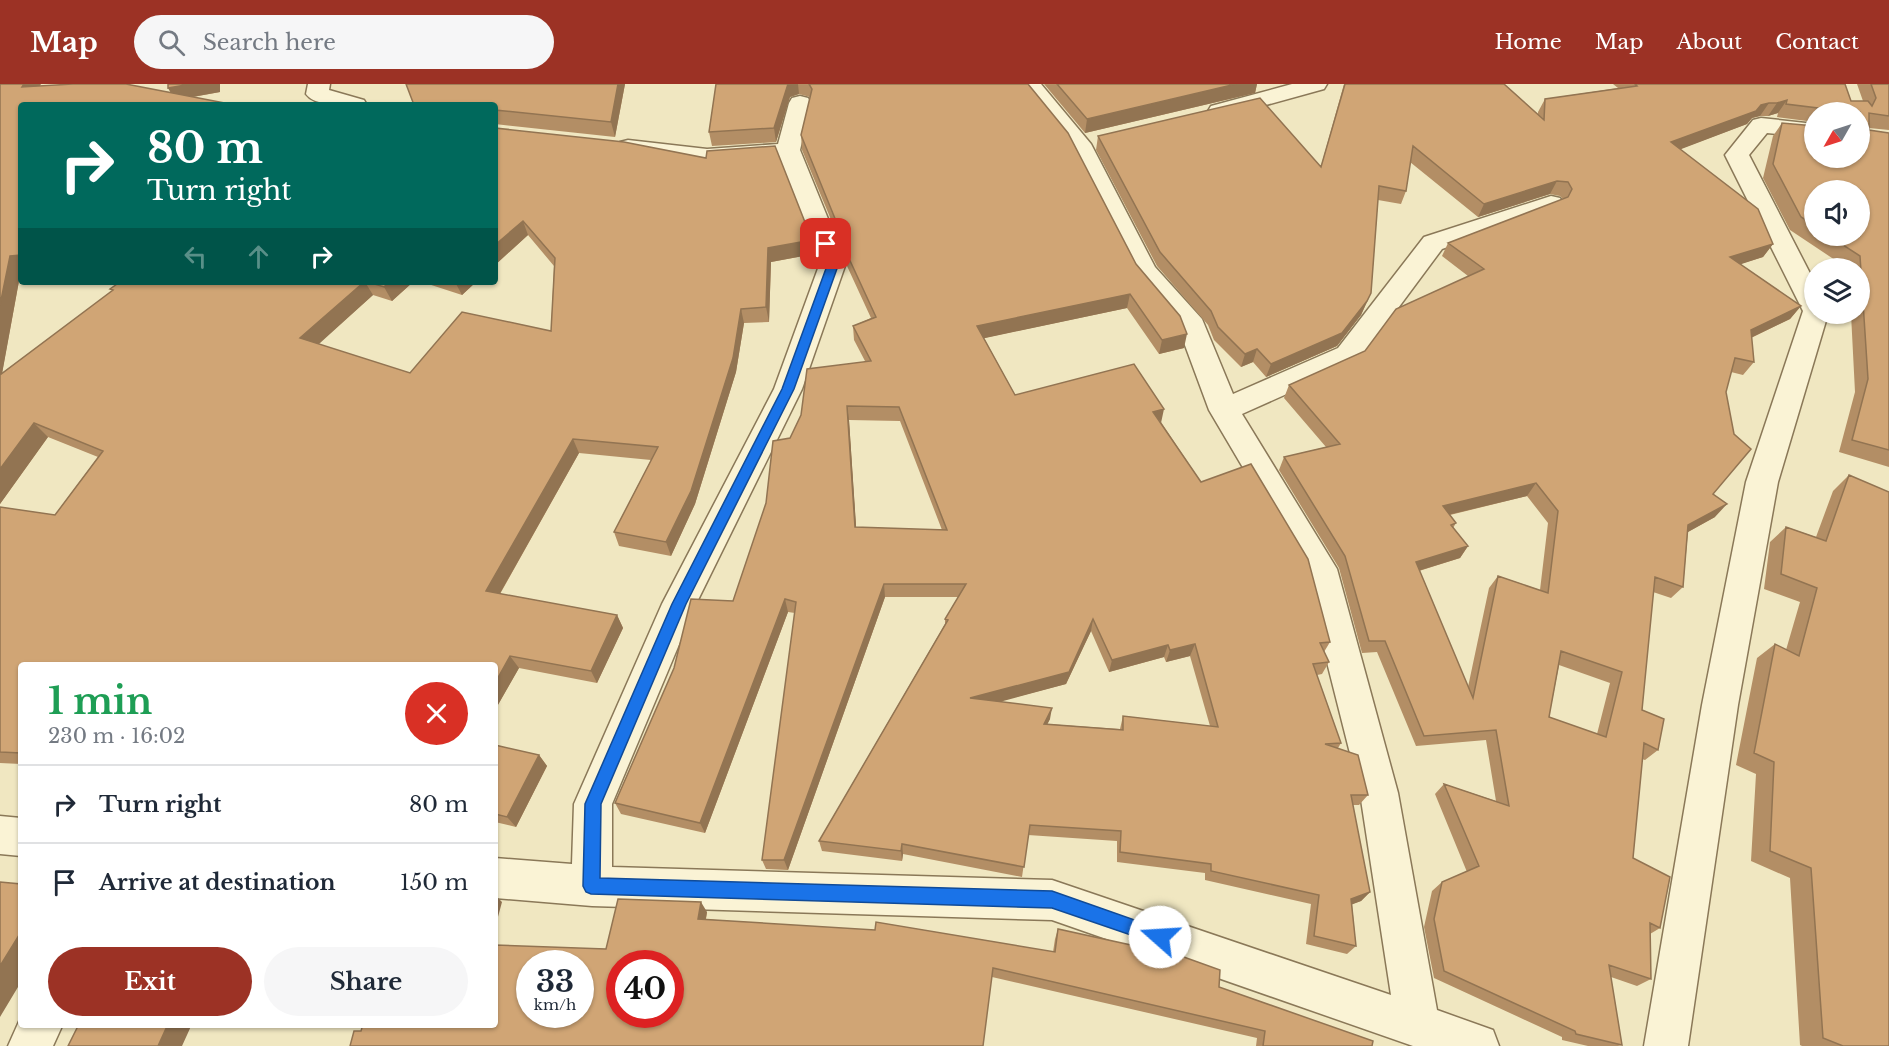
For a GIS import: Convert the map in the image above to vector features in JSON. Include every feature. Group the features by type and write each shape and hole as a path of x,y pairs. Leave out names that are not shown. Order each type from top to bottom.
{"street":[{"path":"319,84 317,94 345,102"},
{"path":"1029,84 1090,142 1144,271 1192,326 1224,411 1320,569 1379,793 1418,1026"},
{"path":"1200,115 1316,84"},
{"path":"591,886 593,804 680,604 788,389 834,263 788,150 800,103"},
{"path":"1804,130 1761,125 1737,155 1804,289"},
{"path":"606,144 707,156 788,150"},
{"path":"1224,411 1348,354 1433,243 1551,203"},
{"path":"1666,1046 1720,705 1762,482 1811,324"},
{"path":"0,835 18,837"},
{"path":"498,878 591,886 1052,900 1477,1046"},
{"path":"30,1046 39,1028"}],"building":[{"path":"0,84 24,84 22,87 126,84 219,102 18,102 18,255 10,256 0,305"},
{"path":"168,84 191,84 168,88"},
{"path":"406,84 618,84 611,122 498,110 498,102 413,102"},
{"path":"716,84 788,84 774,128 709,132"},
{"path":"809,84 1028,84 1068,133 1136,264 1180,316 1187,334 1162,340 1130,294 977,326 1015,395 1134,364 1164,409 1153,412 1201,482 1251,464 1308,559 1330,642 1320,643 1329,662 1313,664 1341,743 1325,744 1358,755 1368,795 1351,795 1370,892 1351,899 1356,946 1314,936 1319,895 1211,871 1211,864 1120,852 1121,831 1030,825 1024,867 902,844 901,851 819,841 948,620 945,619 966,584 884,584 784,860 762,860 796,602 785,599 700,823 615,803 674,668 691,599 733,601 766,503 773,441 790,438 801,415 807,369 871,361 853,326 876,317 846,252 847,248 801,135 812,89","holes":["847,406 899,407 947,530 855,527","1093,619 1112,660 1168,645 1170,650 1195,644 1218,727 1123,716 1123,730 1044,724 1052,708 970,698 1069,672"]},
{"path":"1057,84 1236,84 1087,119"},
{"path":"1345,84 1504,84 1544,120 1545,99 1637,86 1635,84 1845,84 1851,101 1869,102 1804,102 1804,106 1786,104 1787,100 1769,103 1761,105 1756,111 1671,142 1758,209 1773,244 1730,257 1801,306 1751,330 1754,362 1735,358 1726,392 1734,434 1751,449 1713,494 1727,504 1688,525 1683,587 1655,577 1642,710 1664,719 1658,750 1644,743 1633,858 1670,877 1660,928 1650,923 1651,979 1609,965 1622,1045 1576,1034 1575,1031 1444,971 1434,919 1442,882 1479,866 1444,784 1509,806 1496,730 1424,736 1385,641 1369,641 1345,556 1284,457 1340,444 1289,385 1365,351 1396,309 1484,269 1448,243 1568,197 1572,189 1568,182 1557,181 1484,204 1413,146 1406,191 1379,186 1371,293 1367,301 1342,333 1271,364 1257,349 1245,354 1218,327 1211,311 1160,252 1098,136 1260,98 1321,167","holes":["1536,483 1558,511 1548,593 1498,576 1473,698 1416,562 1468,546 1451,525 1456,523 1443,506","1561,651 1622,672 1606,737 1549,717"]},
{"path":"1871,84 1889,84 1889,116 1870,113 1870,104 1872,106 1876,98"},
{"path":"1782,123 1804,125 1804,168 1870,168 1870,130 1889,133 1889,450 1852,440 1868,379 1864,324 1870,324 1870,258 1860,258 1844,246 1870,246 1870,180 1804,180 1804,219 1801,217 1773,164"},
{"path":"498,128 624,142 706,158 707,151 775,146 812,240 768,248 766,307 741,309 733,358 691,491 666,542 614,532 658,447 573,439 486,591 617,615 591,671 510,656 498,678 498,662 18,662 18,753 0,752 0,507 55,515 103,451 34,423 0,469 0,375 113,290 110,289 116,285 361,285 300,338 410,373 462,312 551,331 555,258 523,221 498,242"},
{"path":"1849,475 1889,492 1889,1046 1843,1046 1823,1038 1811,868 1770,851 1774,762 1754,753 1775,644 1799,656 1817,588 1781,574 1786,527 1826,541"},
{"path":"498,746 539,755 507,817 498,815"},
{"path":"0,882 18,884 18,937 0,966"},
{"path":"618,899 701,902 698,919 875,930 876,922 1055,952 1058,929 1181,956 1220,970 1219,987 1373,1041 1372,1046 1263,1046 1265,1031 993,968 983,1046 350,1046 354,1031 361,1031 362,1028 498,1028 498,945 606,949"},
{"path":"77,1028 166,1028 158,1046 68,1046"}],"route":[{"path":"826,244 834,263 788,389 680,604 593,804 591,886 1052,900 1160,937"}]}
